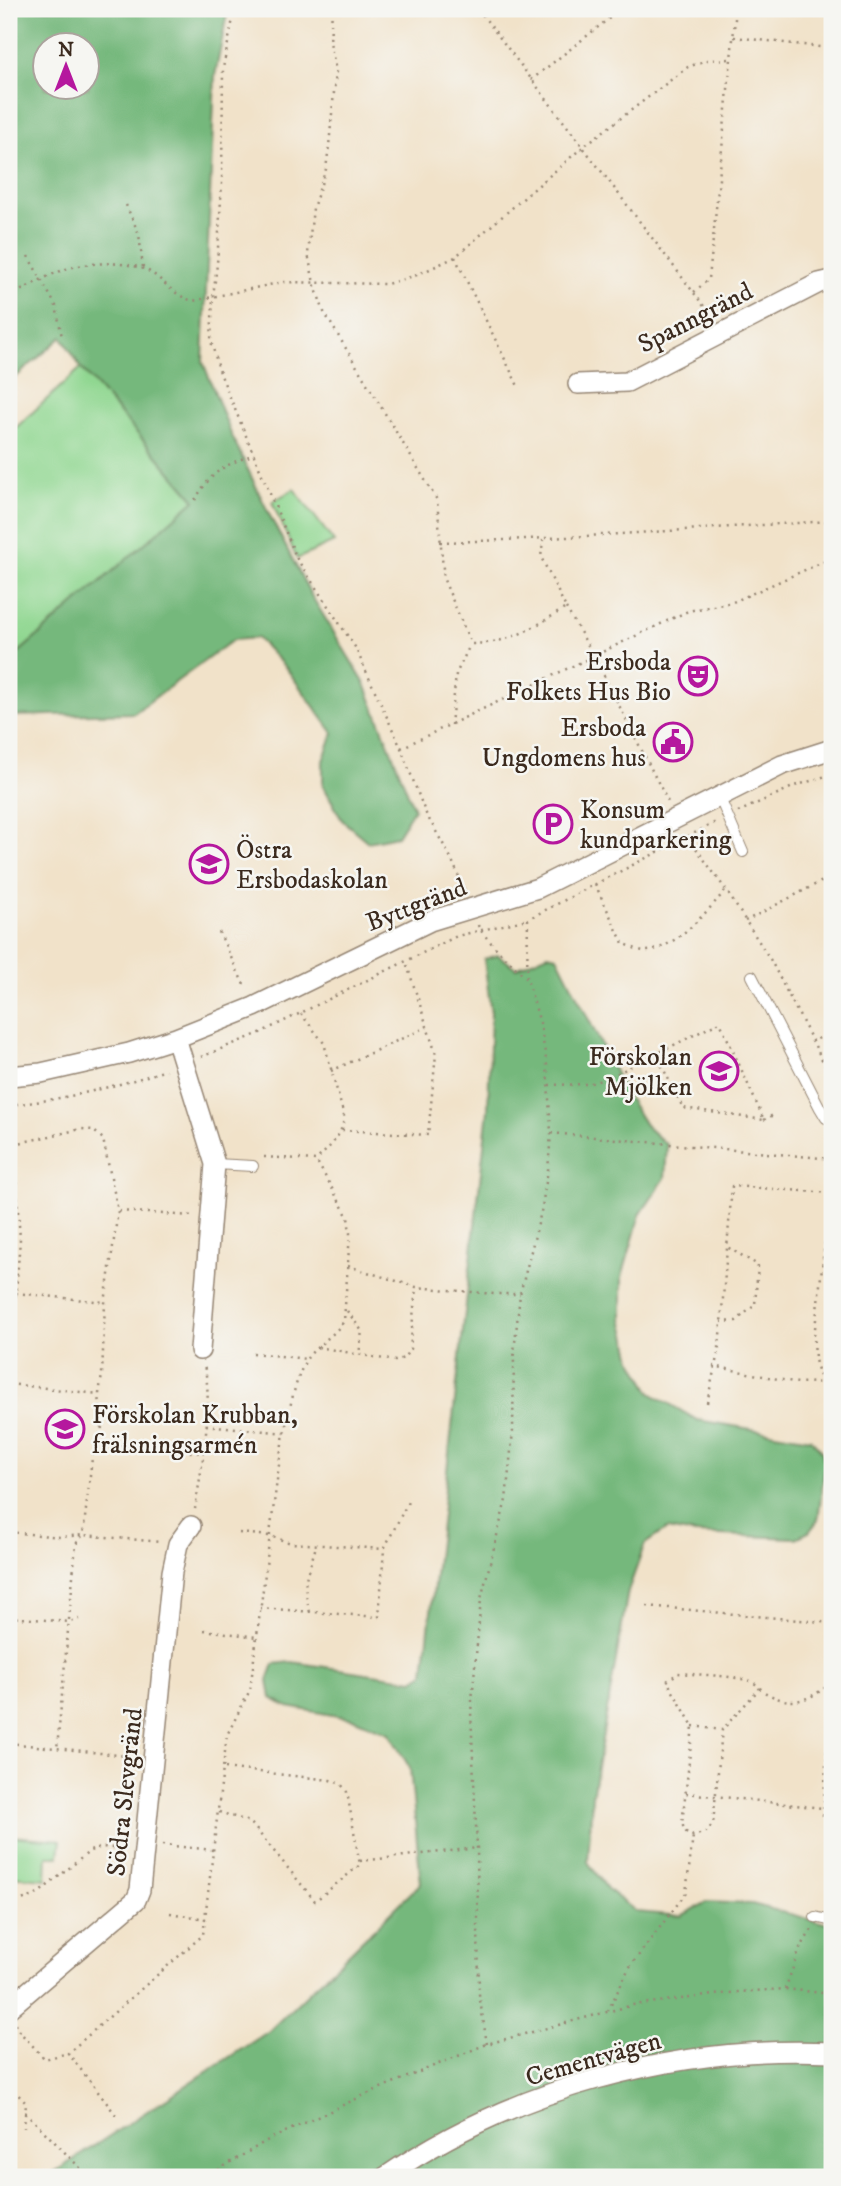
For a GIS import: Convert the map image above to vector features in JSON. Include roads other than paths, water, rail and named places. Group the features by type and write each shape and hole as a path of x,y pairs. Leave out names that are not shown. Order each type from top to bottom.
{"street":[{"name":"Spanngränd","path":"578,384 627,382 819,283 832,280"},
{"name":"Byttgränd","path":"13,1084 41,1073 96,1061 176,1038 254,1007 430,921 538,888 782,765 832,749"},
{"path":"176,1038 215,1164 200,1350"},
{"name":"Södra Slevgränd","path":"10,2007 131,1907 140,1890 172,1572 178,1544 191,1526"},
{"name":"Cementvägen","path":"385,2177 408,2161 477,2124 542,2096 607,2076 669,2062 733,2054 832,2052"}],"lane":[{"path":"719,796 743,852"},
{"path":"752,976 820,1108 826,1118 832,1119"},
{"path":"215,1164 253,1161"},
{"path":"815,1916 832,1921"}],"place":[{"name":"Ersboda Folkets Hus Bio","path":"698,676"},
{"name":"Ersboda Ungdomens hus","path":"673,742"},
{"name":"Konsum kundparkering","path":"553,824"},
{"name":"Östra Ersbodaskolan","path":"209,864"},
{"name":"Förskolan Mjölken","path":"719,1071"},
{"name":"Förskolan Krubban, frälsningsarmén","path":"65,1429"}]}
